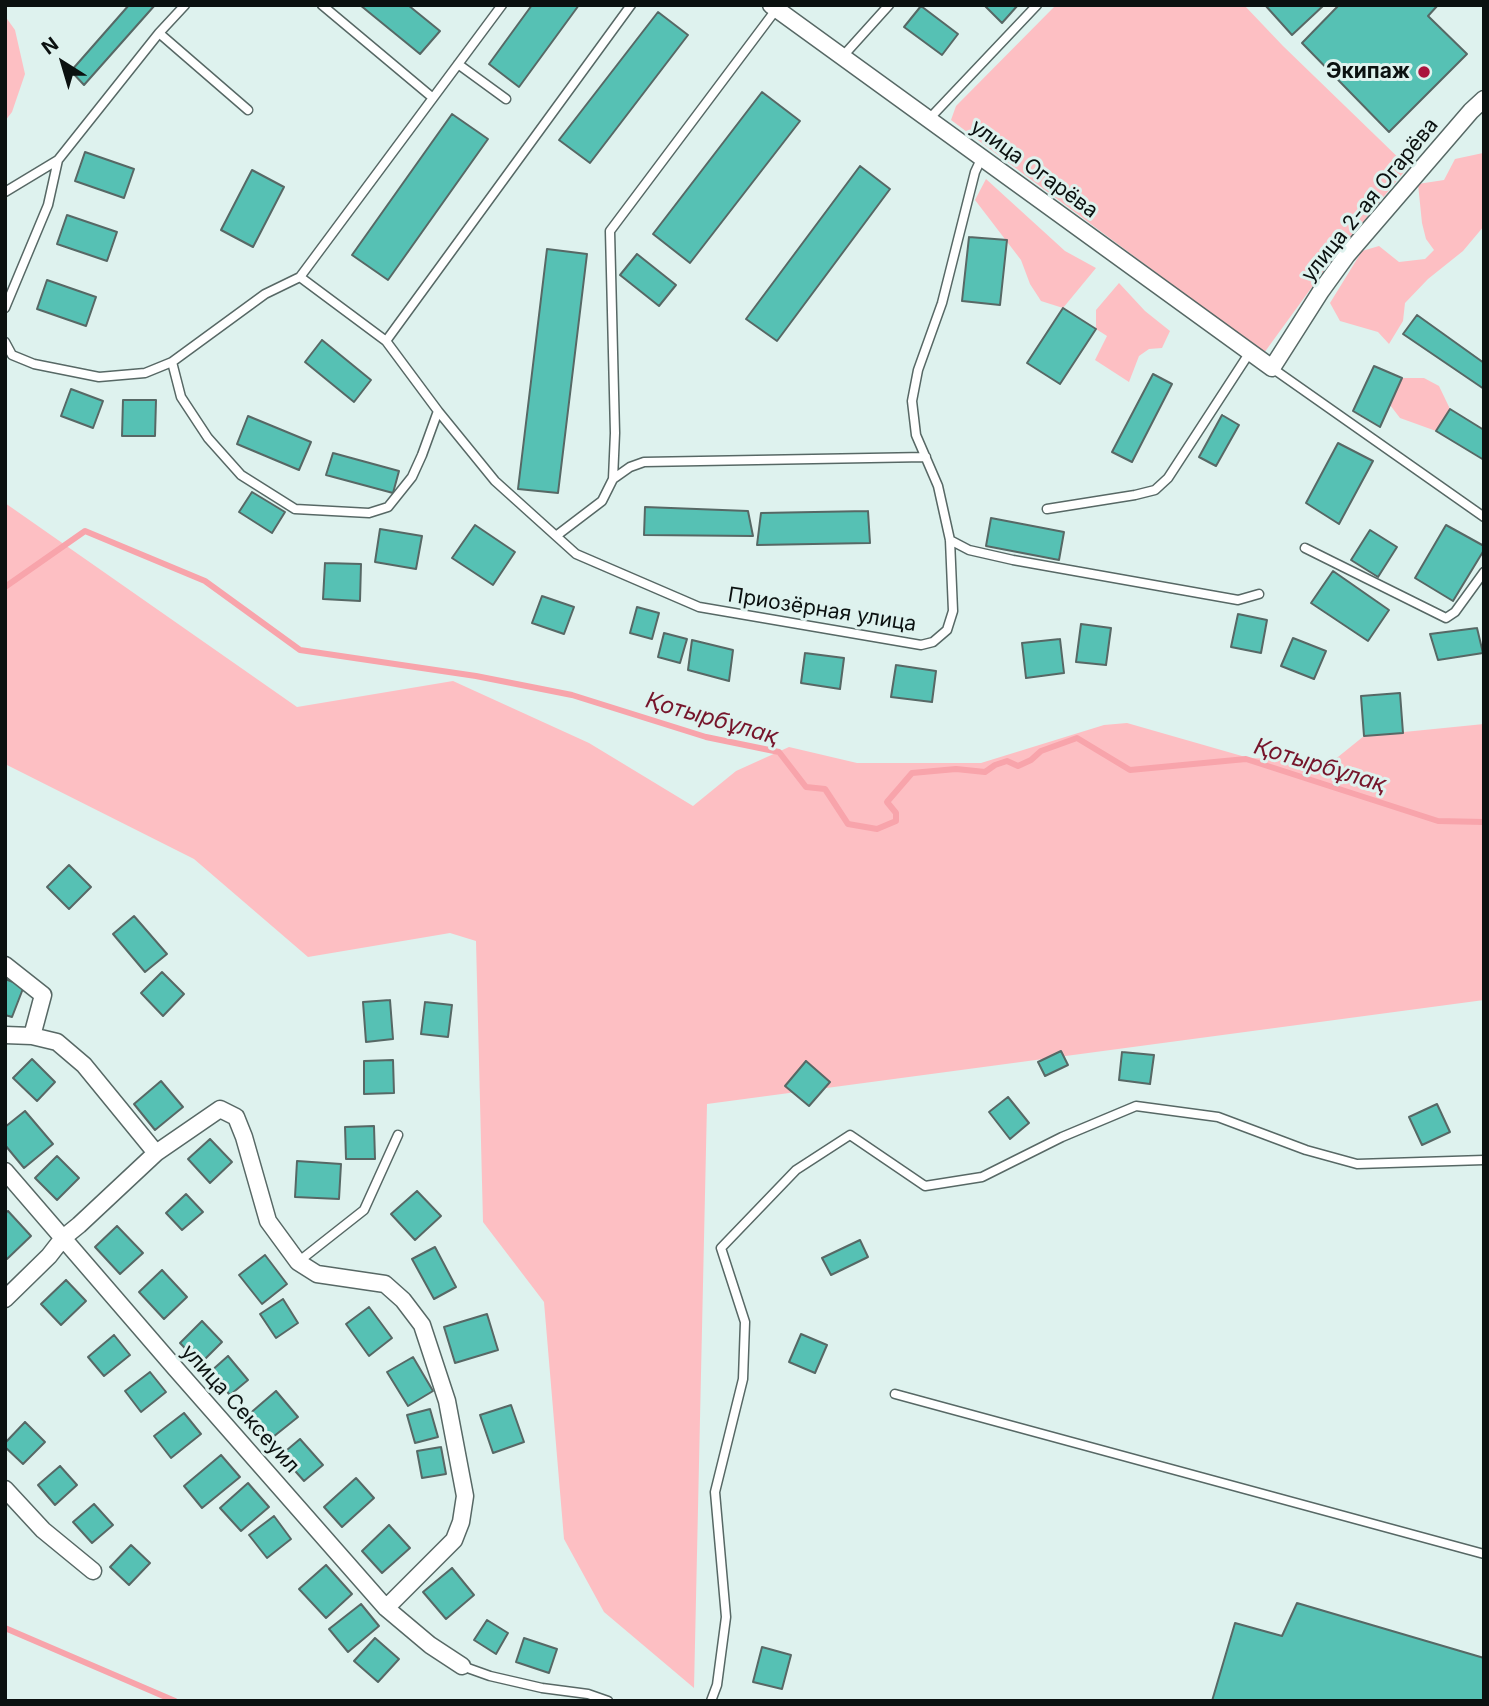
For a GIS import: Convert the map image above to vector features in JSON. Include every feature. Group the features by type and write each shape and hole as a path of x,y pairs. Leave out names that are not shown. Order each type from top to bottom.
{"street":[{"name":"улица Огарёва","path":"776,7 1272,368"},
{"name":"улица 2-ая Огарёва","path":"1272,368 1347,255 1484,99"},
{"path":"5,965 43,995 32,1036"},
{"path":"5,1035 32,1036 57,1042 84,1065 156,1153"},
{"path":"5,1299 50,1256 63,1238 156,1153 220,1109 236,1117 268,1221 298,1262 317,1274 385,1284 403,1300 422,1325 447,1401 465,1496 461,1522 454,1540 386,1608"},
{"name":"улица Сексеуил","path":"5,1171 386,1608 430,1645 462,1666"},
{"path":"5,1489 43,1530 93,1571"}],"lane":[{"path":"5,192 58,160 159,33 186,5"},
{"path":"322,5 433,97"},
{"path":"5,342 12,355 34,364 99,377 145,373 172,362 265,294 300,277 502,5"},
{"path":"386,341 631,5"},
{"path":"843,56 889,5"},
{"path":"929,119 1037,5"},
{"path":"556,536 602,501 613,479 615,433 610,231 776,7"},
{"path":"159,33 248,110"},
{"path":"457,64 506,99"},
{"name":"Приозёрная улица","path":"438,411 495,481 576,554 699,607 921,645 933,642 947,629 953,611 950,540 938,486 916,435 912,401 916,380 942,303 975,172 982,157"},
{"path":"5,308 48,205 58,160"},
{"path":"172,362 181,397 208,438 241,475 295,509 369,513 388,507 412,477 438,411 386,341 300,277"},
{"path":"1046,509 1135,495 1156,489 1168,478 1250,352"},
{"path":"1272,368 1484,517"},
{"path":"613,479 630,467 644,462 926,457"},
{"path":"950,540 969,550 1013,560 1225,598 1238,600 1259,594"},
{"path":"1305,548 1446,618 1455,612 1484,572"},
{"path":"711,1701 717,1685 726,1617 715,1492 743,1379 745,1322 721,1248 796,1170 850,1135 925,1186 982,1177 1062,1137 1136,1106 1219,1117 1306,1150 1357,1164 1484,1160"},
{"path":"298,1262 364,1210 398,1135"},
{"path":"895,1394 1484,1554"},
{"path":"462,1666 491,1676 542,1688 589,1694 608,1701"}],"shaded area":[{"path":"1056,5 1244,5 1408,167 1328,265 1264,353 951,120 956,106"},
{"path":"5,16 15,30 25,74 12,112 5,121"},
{"path":"1483,153 1484,226 1463,251 1428,279 1405,303 1403,321 1389,344 1378,332 1340,321 1330,303 1362,251 1379,246 1399,262 1425,259 1434,250 1426,239 1422,223 1418,184 1444,180 1455,159"},
{"path":"986,179 1065,251 1096,268 1063,308 1041,301 1030,284 1021,260 975,200"},
{"path":"1119,283 1145,311 1170,331 1162,348 1149,349 1139,356 1129,382 1095,360 1107,336 1096,329 1096,310"},
{"path":"1402,378 1424,378 1439,386 1450,409 1436,431 1400,418 1390,405"},
{"path":"5,503 297,707 453,681 589,743 693,806 736,771 789,747 857,763 981,763 1104,725 1127,723 1249,758 1333,761 1364,736 1484,724 1484,1000 707,1104 694,1688 604,1612 564,1539 544,1302 483,1222 476,941 450,933 308,957 194,859 5,764"}],"building":[{"path":"129,5 155,5 84,85 71,71"},
{"path":"360,5 408,5 440,31 420,54"},
{"path":"532,5 579,5 519,87 489,64"},
{"path":"984,5 1018,5 1002,23"},
{"path":"1265,5 1324,5 1292,35"},
{"path":"1339,5 1438,5 1428,16 1467,54 1389,132 1302,43"},
{"path":"921,6 958,34 942,55 904,27"},
{"path":"658,12 688,35 590,163 559,140"},
{"path":"762,92 800,121 690,263 653,234"},
{"path":"452,114 488,139 388,280 352,255"},
{"path":"85,152 134,169 124,198 75,181"},
{"path":"860,166 890,189 777,341 746,319"},
{"path":"252,170 284,187 253,247 221,230"},
{"path":"67,215 117,232 107,261 57,244"},
{"path":"969,237 1007,240 1000,305 962,301"},
{"path":"547,249 587,254 558,493 518,489"},
{"path":"637,254 676,285 659,306 620,275"},
{"path":"47,280 96,297 86,326 37,309"},
{"path":"1063,308 1096,329 1060,384 1027,363"},
{"path":"1417,315 1484,363 1484,389 1403,334"},
{"path":"322,340 371,380 354,402 305,362"},
{"path":"1374,366 1402,378 1380,427 1353,411"},
{"path":"1153,374 1172,384 1132,462 1112,452"},
{"path":"71,389 103,401 93,428 61,416"},
{"path":"123,400 156,400 155,436 122,436"},
{"path":"1450,409 1484,430 1484,460 1436,431"},
{"path":"1222,415 1239,425 1216,466 1199,457"},
{"path":"248,416 311,442 299,470 237,444"},
{"path":"1338,443 1373,461 1339,524 1306,503"},
{"path":"333,453 399,471 393,493 326,475"},
{"path":"252,492 285,512 272,533 239,512"},
{"path":"645,507 748,511 753,536 644,535"},
{"path":"868,511 870,543 757,545 761,513"},
{"path":"991,518 1064,532 1059,560 986,546"},
{"path":"475,525 515,552 493,585 452,558"},
{"path":"1446,525 1484,546 1453,601 1415,578"},
{"path":"380,529 422,536 416,569 375,562"},
{"path":"1370,530 1397,547 1378,577 1351,560"},
{"path":"325,563 361,564 360,601 323,599"},
{"path":"1333,571 1389,610 1368,641 1311,603"},
{"path":"542,596 574,607 564,634 532,623"},
{"path":"637,607 659,613 652,639 630,633"},
{"path":"1238,614 1267,620 1261,653 1231,647"},
{"path":"1081,624 1111,628 1106,665 1076,662"},
{"path":"1477,628 1483,653 1438,660 1430,634"},
{"path":"664,633 687,639 680,663 658,657"},
{"path":"1293,638 1326,651 1314,679 1281,666"},
{"path":"1060,639 1064,673 1026,678 1022,643"},
{"path":"692,640 733,650 729,681 688,670"},
{"path":"805,653 844,658 840,689 801,683"},
{"path":"896,665 936,671 932,702 891,697"},
{"path":"1400,693 1403,733 1364,736 1361,696"},
{"path":"69,865 91,887 69,909 47,887"},
{"path":"134,916 167,954 145,972 113,934"},
{"path":"162,972 184,994 163,1016 141,993"},
{"path":"5,979 24,986 12,1017 5,1015"},
{"path":"390,1000 393,1039 366,1042 363,1002"},
{"path":"425,1002 452,1005 448,1037 421,1034"},
{"path":"1061,1051 1068,1065 1045,1076 1038,1062"},
{"path":"1122,1052 1154,1055 1150,1084 1119,1080"},
{"path":"32,1059 55,1082 37,1101 13,1078"},
{"path":"393,1060 394,1093 364,1094 364,1061"},
{"path":"806,1061 830,1082 809,1106 785,1086"},
{"path":"161,1081 183,1107 155,1130 134,1104"},
{"path":"1008,1097 1029,1123 1010,1139 989,1112"},
{"path":"1437,1104 1450,1132 1422,1145 1409,1117"},
{"path":"25,1111 53,1144 24,1168 5,1145 5,1127"},
{"path":"374,1126 375,1159 346,1159 345,1127"},
{"path":"210,1139 232,1162 210,1183 188,1159"},
{"path":"57,1156 79,1178 57,1200 35,1178"},
{"path":"297,1161 341,1164 339,1199 295,1197"},
{"path":"417,1191 441,1216 415,1240 391,1214"},
{"path":"186,1194 203,1212 182,1230 166,1213"},
{"path":"8,1211 31,1236 7,1259 5,1213"},
{"path":"117,1226 143,1253 120,1274 95,1247"},
{"path":"860,1240 868,1257 831,1275 822,1258"},
{"path":"435,1247 456,1287 434,1299 412,1259"},
{"path":"265,1255 287,1284 262,1304 239,1275"},
{"path":"162,1270 187,1297 164,1319 139,1292"},
{"path":"66,1280 86,1301 61,1325 41,1304"},
{"path":"283,1299 298,1323 276,1338 260,1314"},
{"path":"369,1307 392,1338 369,1356 346,1324"},
{"path":"487,1314 498,1350 455,1363 444,1327"},
{"path":"202,1321 222,1342 200,1364 180,1343"},
{"path":"801,1334 827,1345 815,1373 789,1362"},
{"path":"114,1335 130,1355 104,1376 88,1357"},
{"path":"228,1356 248,1380 230,1395 210,1372"},
{"path":"413,1357 433,1391 408,1406 387,1372"},
{"path":"150,1372 166,1392 141,1412 125,1391"},
{"path":"276,1391 298,1417 268,1441 247,1416"},
{"path":"511,1405 524,1442 493,1453 480,1415"},
{"path":"430,1409 438,1437 415,1443 407,1415"},
{"path":"184,1413 201,1434 171,1458 154,1436"},
{"path":"25,1422 45,1442 23,1464 5,1447 5,1443"},
{"path":"300,1439 323,1465 304,1481 281,1455"},
{"path":"441,1447 446,1474 422,1478 417,1451"},
{"path":"221,1455 240,1477 202,1508 184,1486"},
{"path":"60,1466 77,1485 55,1505 38,1485"},
{"path":"356,1478 374,1498 342,1527 324,1507"},
{"path":"248,1483 269,1507 241,1531 220,1508"},
{"path":"94,1504 113,1525 92,1543 73,1522"},
{"path":"274,1516 291,1539 267,1558 249,1535"},
{"path":"389,1525 410,1548 382,1573 362,1551"},
{"path":"131,1545 150,1563 129,1585 110,1567"},
{"path":"326,1565 352,1594 326,1618 299,1589"},
{"path":"452,1568 474,1595 446,1619 423,1592"},
{"path":"1297,1603 1484,1658 1484,1701 1212,1701 1235,1623 1282,1636"},
{"path":"361,1604 379,1626 348,1652 329,1629"},
{"path":"487,1620 508,1633 496,1654 474,1640"},
{"path":"375,1638 399,1659 378,1682 354,1661"},
{"path":"524,1638 557,1649 549,1673 516,1662"},
{"path":"762,1647 791,1655 782,1689 753,1682"}],"waterway":[{"name":"Қотырбұлақ","path":"5,587 85,531 205,581 300,650 476,676 572,695 706,737 779,752 806,787 825,789 848,824 877,829 896,821 896,813 887,802 912,773 956,769 985,772 1007,761 1018,766 1041,751 1077,738 1130,770 1246,759 1438,821 1484,822"},
{"path":"5,1628 175,1701"}],"place":[{"name":"Экипаж","path":"1424,72"}]}
